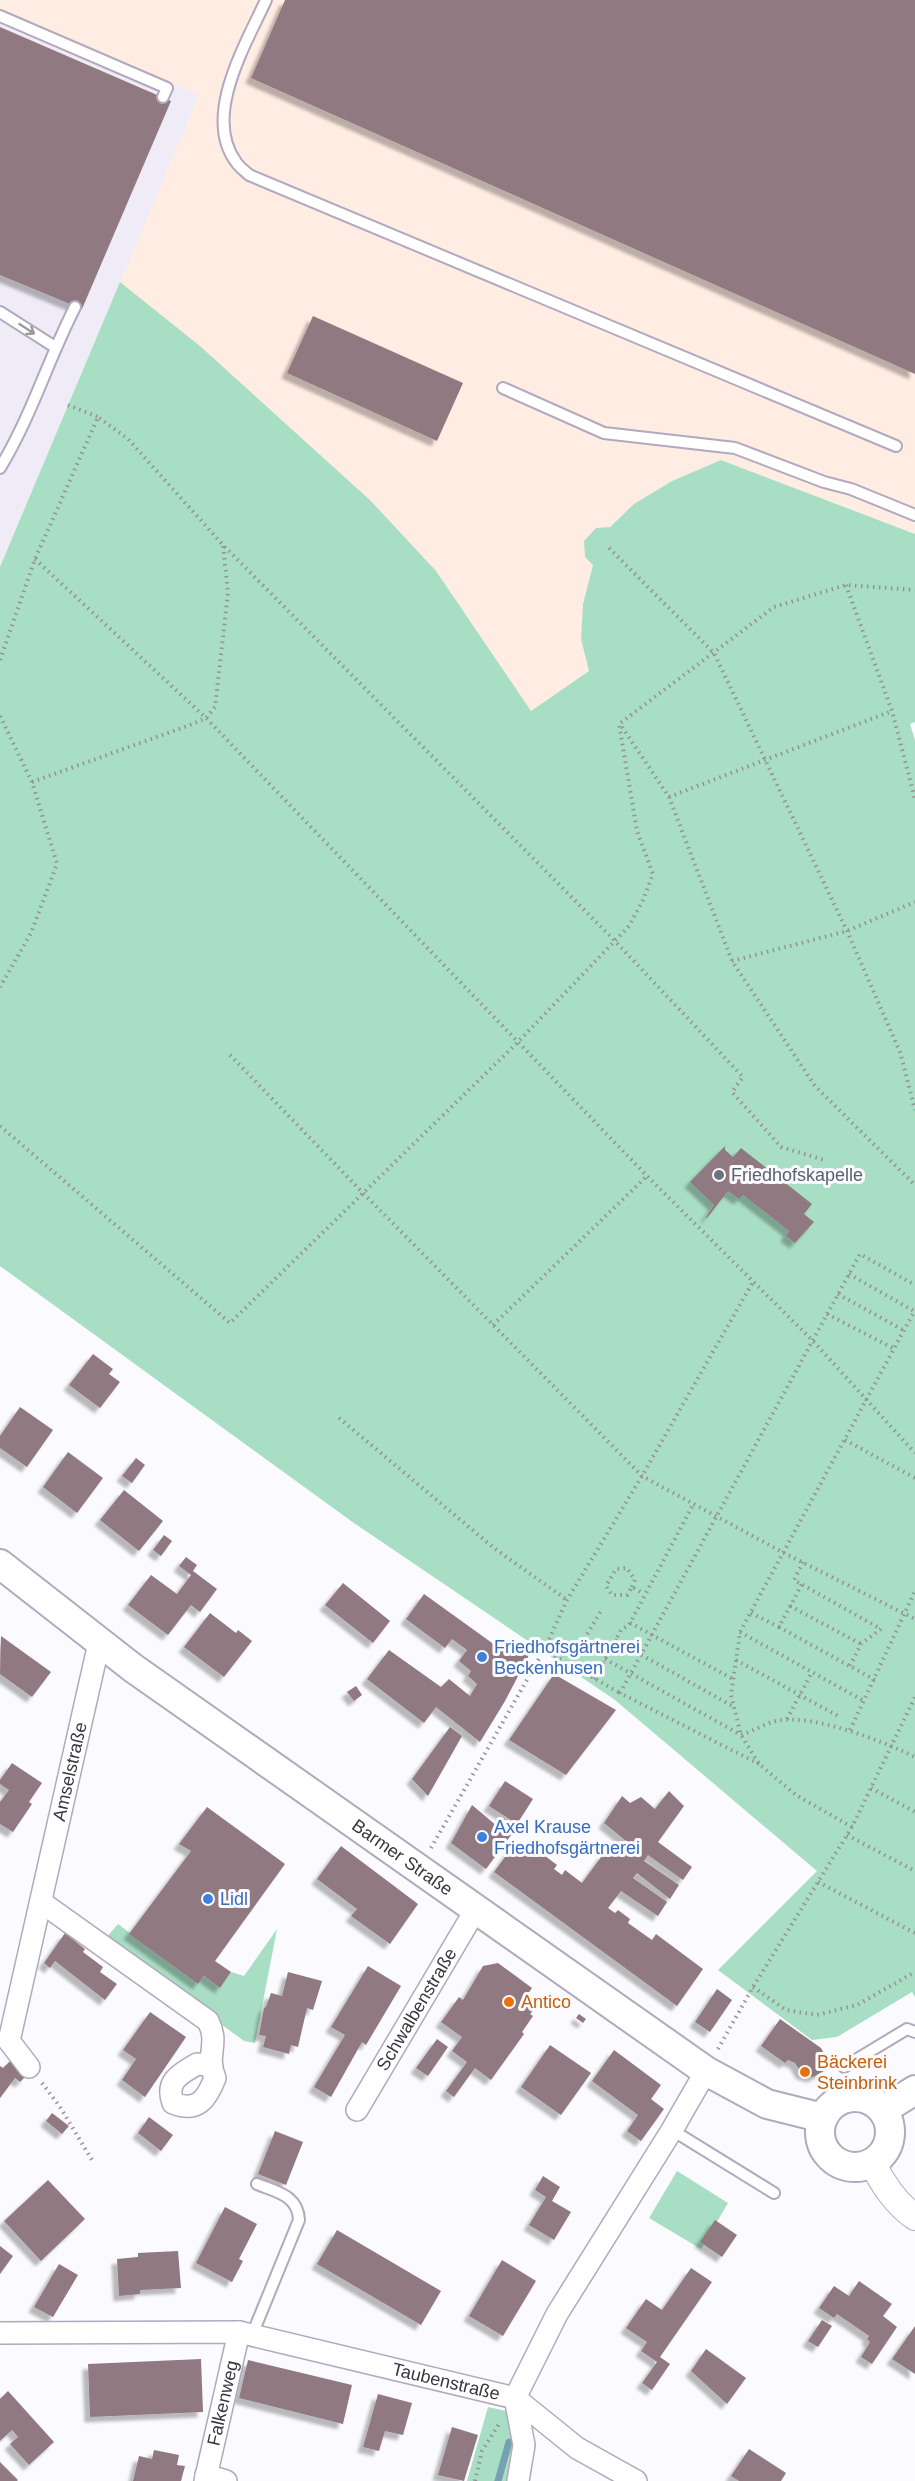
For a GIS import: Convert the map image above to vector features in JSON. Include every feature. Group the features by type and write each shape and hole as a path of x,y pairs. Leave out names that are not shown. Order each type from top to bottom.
{"main road":[{"name":"Barmer Straße","path":"0,1564 99,1643 706,2071 767,2104 823,2118"},
{"path":"883,2110 915,2091"},
{"path":"850,2097 868,2099 883,2110 889,2121 890,2139 882,2156 873,2164 854,2168 835,2162 823,2147 820,2128 823,2118 834,2104 850,2097"}],"street":[{"name":"Amselstraße","path":"29,2067 9,2041 99,1643"},
{"path":"40,1902 208,2021 214,2033 210,2065"},
{"name":"Schwalbenstraße","path":"357,2110 476,1909"},
{"name":"Taubenstraße","path":"0,2333 245,2333 515,2398 556,2314 672,2130 706,2071"},
{"path":"873,2164 879,2176 912,2213"},
{"name":"Falkenweg","path":"212,2479 245,2333"},
{"path":"515,2398 524,2445 518,2481"},
{"path":"515,2398 577,2448 636,2481"}],"lane":[{"path":"266,0 227,88 222,128 235,161 249,175 896,446"},
{"path":"0,16 167,88 163,97"},
{"path":"0,468 34,404 55,347 75,306"},
{"path":"0,312 55,347"},
{"path":"502,388 604,433 735,448 824,482 851,489 915,515"},
{"path":"844,2067 907,2029 915,2032"},
{"path":"672,2130 774,2193"},
{"path":"245,2333 299,2220 299,2208 291,2199 257,2184"}],"path":[{"path":"68,405 98,417 128,439 223,545 615,941 742,1077 732,1092 781,1147 824,1160"},
{"path":"0,660 35,559 98,417"},
{"path":"32,782 190,725 206,718 215,707 228,593 223,545"},
{"path":"609,548 714,653 847,931 900,1052 915,1110"},
{"path":"35,559 206,718 647,1176 813,1341 915,1453"},
{"path":"620,724 774,607 846,585 915,590"},
{"path":"846,585 892,711 915,799"},
{"path":"669,797 892,711"},
{"path":"0,716 32,782 57,864 31,933 0,987"},
{"path":"0,1126 230,1323 518,1041 629,926 643,900 653,873 637,831 620,724"},
{"path":"620,724 669,797 732,961 815,1086 915,1185"},
{"path":"732,961 847,931 915,902"},
{"path":"230,1055 363,1194 642,1476 784,1553 915,1619"},
{"path":"494,1325 647,1176"},
{"path":"620,1693 860,1254 915,1285"},
{"path":"759,1764 741,1735 731,1695 740,1632 915,1311 849,1274"},
{"path":"419,1870 544,1650 567,1600 642,1476 753,1280"},
{"path":"838,1294 903,1330"},
{"path":"827,1314 893,1348"},
{"path":"339,1418 494,1548 567,1600"},
{"path":"845,1440 915,1478"},
{"path":"594,1679 621,1630 630,1623 694,1503"},
{"path":"803,1562 794,1580 881,1629 861,1644 850,1666"},
{"path":"627,1568 635,1580 632,1587 627,1595 612,1595 606,1586 616,1569 627,1568"},
{"path":"779,1628 802,1584"},
{"path":"632,1587 644,1594"},
{"path":"850,1730 915,1591"},
{"path":"790,1606 861,1644"},
{"path":"569,1666 602,1609"},
{"path":"751,1613 875,1680"},
{"path":"630,1623 733,1679"},
{"path":"740,1632 864,1701"},
{"path":"615,1640 734,1707"},
{"path":"544,1650 569,1666 759,1764 796,1795 852,1827"},
{"path":"605,1659 741,1735"},
{"path":"736,1660 838,1716"},
{"path":"787,1719 812,1672"},
{"path":"706,2071 753,1987 852,1827 915,1697"},
{"path":"741,1735 774,1721 787,1719 850,1730 891,1745 915,1757"},
{"path":"871,1788 915,1812"},
{"path":"847,1835 915,1871"},
{"path":"818,1882 915,1933"},
{"path":"753,1987 786,2010 817,2015 857,2005 915,1972"},
{"path":"29,2067 60,2107 92,2160"},
{"path":"475,2481 482,2451 515,2398"}],"shaded area":[{"path":"0,0 915,0 915,534 721,460 672,481 634,504 609,527 593,565 583,604 581,639 589,671 531,712 436,571 371,501 200,346 120,282 199,95 0,9"},
{"path":"0,9 200,95 0,567"}],"green space":[{"path":"120,282 200,346 371,501 436,571 531,711 589,671 581,639 583,604 593,565 585,557 584,541 596,528 610,527 634,504 672,481 721,460 915,534 915,722 910,724 915,740 915,1997 912,1992 837,2037 812,2040 718,1970 817,1871 615,1700 351,1521 0,1266 0,567"},
{"path":"118,1924 198,1984 204,1976 220,1988 231,1972 244,1976 277,1929 255,2043 244,2041 105,1939"},
{"path":"677,2171 728,2203 701,2249 649,2218"},
{"path":"488,2407 516,2413 516,2481 467,2481"}],"building":[{"path":"285,0 915,0 915,374 251,78"},
{"path":"0,27 171,101 82,309 0,275"},
{"path":"313,316 463,383 437,441 287,373"},
{"path":"725,1146 725,1150 733,1157 741,1148 812,1204 804,1214 814,1222 795,1243 786,1236 789,1231 743,1195 739,1199 728,1191 706,1217 714,1205 690,1182"},
{"path":"93,1354 113,1369 109,1374 120,1382 100,1408 69,1385"},
{"path":"20,1407 53,1430 27,1467 0,1448 0,1436"},
{"path":"68,1452 103,1478 77,1513 43,1487"},
{"path":"136,1458 145,1465 132,1483 122,1476"},
{"path":"124,1490 163,1521 139,1551 100,1520"},
{"path":"164,1535 172,1541 161,1556 153,1550"},
{"path":"186,1557 197,1565 193,1571 217,1589 200,1612 191,1605 168,1635 128,1605 151,1575 177,1594 191,1575 179,1566"},
{"path":"343,1583 390,1621 373,1643 325,1605"},
{"path":"424,1594 506,1653 513,1644 529,1655 480,1742 436,1707 424,1723 367,1679 389,1650 441,1687 449,1679 470,1696 477,1684 468,1676 471,1671 459,1661 467,1650 452,1639 445,1648 406,1619"},
{"path":"210,1613 236,1633 238,1630 252,1641 224,1677 184,1647"},
{"path":"1,1636 51,1672 32,1697 0,1674"},
{"path":"554,1674 616,1710 566,1775 509,1740"},
{"path":"356,1686 362,1695 354,1701 347,1692"},
{"path":"450,1727 462,1736 428,1796 412,1779"},
{"path":"12,1763 42,1783 29,1802 32,1804 13,1832 0,1824 0,1802 9,1790 0,1784 0,1780"},
{"path":"505,1781 533,1799 517,1824 489,1806"},
{"path":"669,1791 684,1806 658,1842 692,1867 683,1880 648,1855 644,1861 679,1885 670,1899 637,1873 633,1878 667,1902 658,1916 621,1891 608,1908 615,1913 618,1910 630,1919 628,1923 652,1940 656,1934 703,1969 677,2006 494,1872 516,1842 528,1851 532,1846 557,1865 554,1869 562,1875 565,1870 582,1883 604,1853 610,1857 617,1849 620,1852 626,1841 604,1823 622,1796 630,1803 641,1797 655,1809"},
{"name":"Axel Krause Friedhofsgärtnerei","path":"472,1805 497,1826 501,1820 514,1831 486,1869 451,1843"},
{"name":"Lidl","path":"207,1807 285,1864 215,1961 231,1972 220,1988 204,1976 198,1984 129,1934 191,1851 179,1844"},
{"path":"341,1846 418,1904 390,1944 351,1916 357,1909 317,1879"},
{"path":"65,1933 85,1949 83,1952 103,1967 100,1972 117,1984 105,2000 55,1961 50,1968 44,1963"},
{"path":"498,1963 532,1988 525,1998 536,2007 530,2014 533,2016 522,2032 524,2034 491,2080 475,2068 454,2097 446,2091 467,2062 452,2051 462,2037 441,2022 459,1997 463,2000 483,1966"},
{"path":"368,1966 401,1986 366,2045 362,2042 331,2097 314,2087 345,2035 331,2027"},
{"path":"288,1972 322,1981 313,2010 307,2008 298,2047 291,2045 289,2054 263,2047 266,2036 259,2035 264,2008 271,1993 282,1996"},
{"path":"717,1989 732,2000 710,2032 695,2022"},
{"path":"150,2012 186,2037 145,2097 122,2080 136,2059 123,2050"},
{"path":"579,2014 586,2019 583,2023 576,2018"},
{"path":"780,2019 821,2048 827,2059 824,2071 813,2077 802,2074 795,2063 788,2060 785,2063 761,2046"},
{"path":"437,2039 448,2047 428,2076 416,2068"},
{"path":"550,2045 591,2073 561,2115 521,2087"},
{"path":"614,2050 661,2085 651,2099 664,2109 641,2141 627,2131 638,2115 592,2081"},
{"path":"10,2061 26,2076 20,2082 15,2078 0,2098 0,2066 3,2068"},
{"path":"52,2113 69,2126 62,2134 46,2121"},
{"path":"149,2117 173,2135 161,2151 138,2133"},
{"path":"275,2131 303,2142 286,2185 258,2174"},
{"path":"543,2176 560,2187 552,2201 571,2212 554,2240 529,2225 546,2197 535,2190"},
{"path":"48,2180 85,2219 41,2261 4,2221"},
{"path":"225,2207 257,2224 239,2259 243,2261 232,2282 196,2263"},
{"path":"715,2220 737,2235 722,2257 700,2242"},
{"path":"337,2230 441,2291 421,2325 317,2264"},
{"path":"0,2246 13,2256 0,2274"},
{"path":"178,2251 181,2288 140,2290 140,2294 119,2296 117,2259 138,2257 138,2253"},
{"path":"502,2260 536,2281 503,2336 469,2316"},
{"path":"59,2264 78,2275 53,2317 34,2307"},
{"path":"691,2268 712,2282 660,2357 670,2364 652,2390 642,2383 657,2362 641,2351 647,2342 626,2328 646,2299 662,2310"},
{"path":"859,2281 892,2304 883,2316 897,2327 872,2364 861,2357 870,2342 867,2339 869,2336 837,2314 834,2318 819,2308 834,2286 849,2296"},
{"path":"822,2320 832,2326 818,2347 808,2341"},
{"path":"915,2326 915,2374 892,2359"},
{"path":"706,2349 746,2378 727,2404 691,2371"},
{"path":"201,2359 203,2412 90,2417 88,2364"},
{"path":"248,2360 352,2385 343,2424 239,2398"},
{"path":"8,2391 54,2442 29,2465 10,2444 18,2437 12,2430 0,2441 0,2399"},
{"path":"378,2394 412,2403 403,2435 385,2431 379,2451 363,2447"},
{"path":"452,2427 478,2435 464,2481 438,2475"},
{"path":"749,2449 786,2473 781,2481 739,2481 731,2476"},
{"path":"154,2450 179,2455 177,2465 185,2466 181,2481 133,2481 139,2456 152,2459"},
{"path":"0,2462 18,2480 17,2481 0,2481"}],"waterway":[{"path":"498,2481 509,2442"}],"place":[{"name":"Friedhofskapelle","path":"719,1175"},
{"name":"Friedhofsgärtnerei Beckenhusen","path":"482,1657"},
{"name":"Axel Krause Friedhofsgärtnerei","path":"482,1837"},
{"name":"Lidl","path":"208,1899"},
{"name":"Antico","path":"509,2002"},
{"name":"Bäckerei Steinbrink","path":"805,2072"}]}
